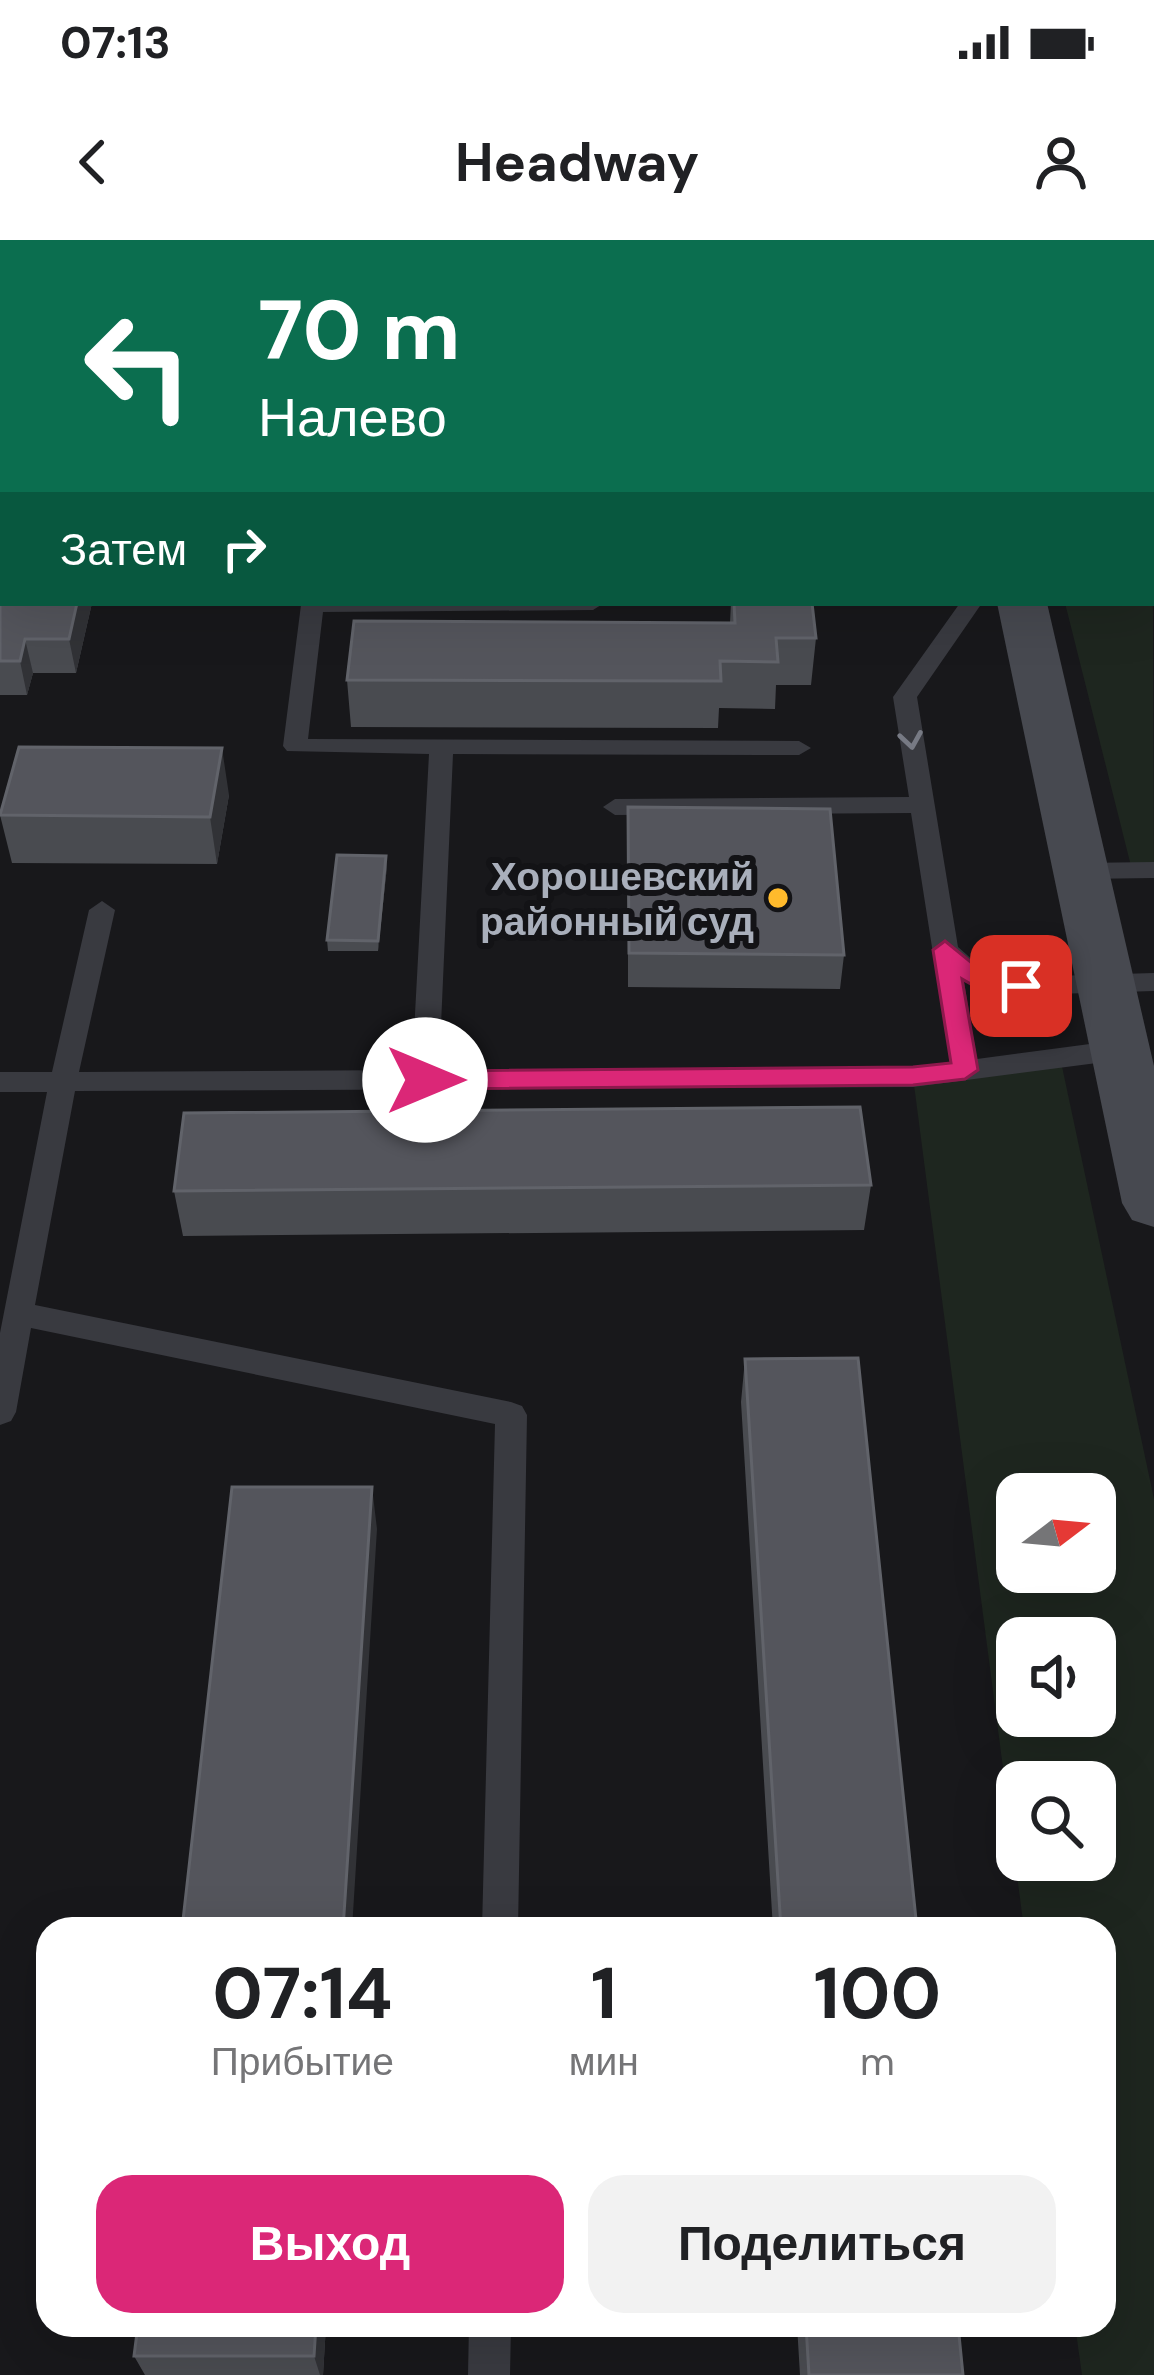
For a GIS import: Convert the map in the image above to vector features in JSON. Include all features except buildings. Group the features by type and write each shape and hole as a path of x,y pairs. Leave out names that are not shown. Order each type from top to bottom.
{"street":[{"path":"1023,606 1081,872 1129,982 1120,1050 1154,1203"}],"lane":[{"path":"312,606 295,746 799,748"},
{"path":"965,1070 905,698 969,606"},
{"path":"425,1080 441,747"},
{"path":"615,807 921,806"},
{"path":"1081,872 1154,870"},
{"path":"0,1414 63,1082 102,910"},
{"path":"945,950 976,979 1021,986 1129,982"},
{"path":"0,1082 913,1076 1120,1050"},
{"path":"20,1314 511,1415 500,1917"},
{"path":"489,2375 490,2337"}],"shaded area":[{"path":"1066,606 1153,606 1154,870 1132,870"},
{"path":"1060,1057 1154,1499 1154,2375 1082,2375 1077,2337 1116,2337 1116,1917 1022,1917 1018,1881 1116,1881 1116,1761 1002,1761 999,1737 1116,1737 1116,1617 996,1617 996,1714 913,1077"}],"place":[{"name":"Хорошевский районный суд","path":"778,898"}],"route":[{"path":"425,1080 913,1076 965,1070 945,950 976,979 1021,986"}]}
